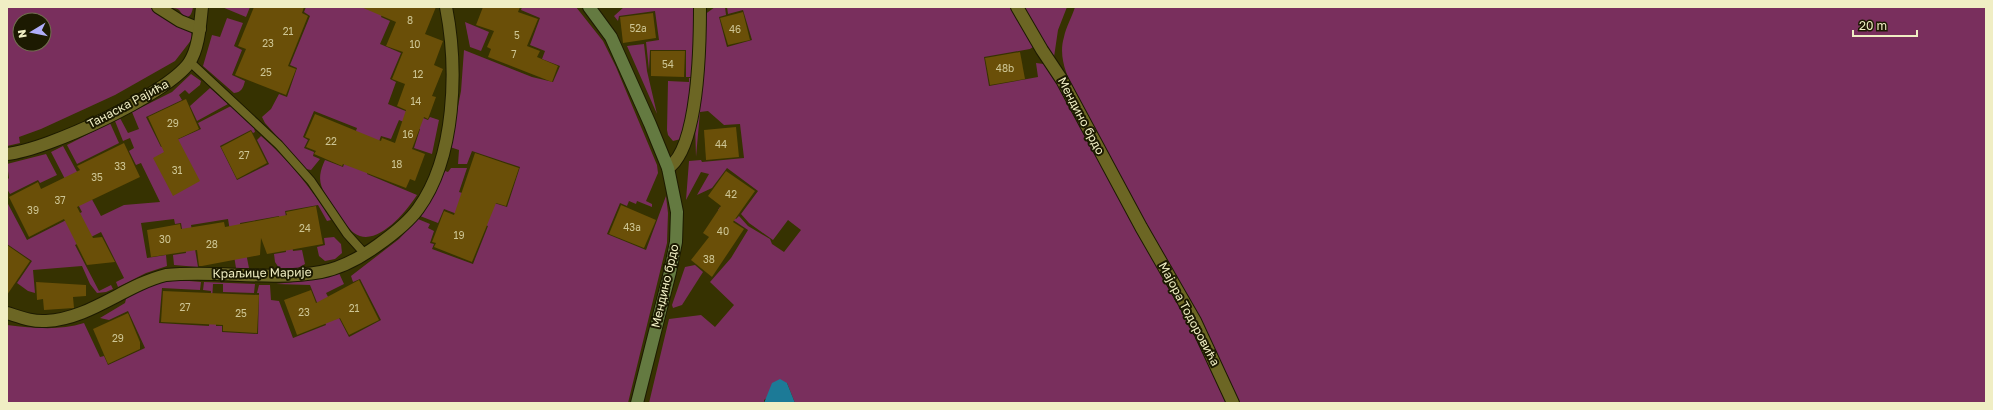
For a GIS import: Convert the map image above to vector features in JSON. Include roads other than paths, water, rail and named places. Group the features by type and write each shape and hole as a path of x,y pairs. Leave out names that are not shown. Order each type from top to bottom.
{"street":[{"path":"158,7 180,21 200,29"},
{"name":"Танаска Рајића","path":"7,154 20,153 55,141 123,109 164,87 190,62 200,29 202,7"},
{"name":"Краљице Марије","path":"7,313 27,320 47,321 84,312 152,278 166,275 287,275 320,272 341,266 365,254 391,236 417,210 431,188 442,159 452,98 453,66 451,34 446,7"},
{"name":"Мендино брдо","path":"588,7 611,37 668,168 677,212 676,242 670,272 637,403"},
{"path":"668,168 674,164 683,151 691,119 699,59 700,7"},
{"name":"Мендино брдо","path":"1018,7 1042,50 1062,80 1140,227"},
{"name":"Мајора Тодоровића","path":"1140,227 1195,321 1233,403"}],"lane":[{"path":"190,62 278,145 311,182 346,234 365,254"}],"water":[{"path":"780,379 787,383 795,403 764,403 772,383"}]}
